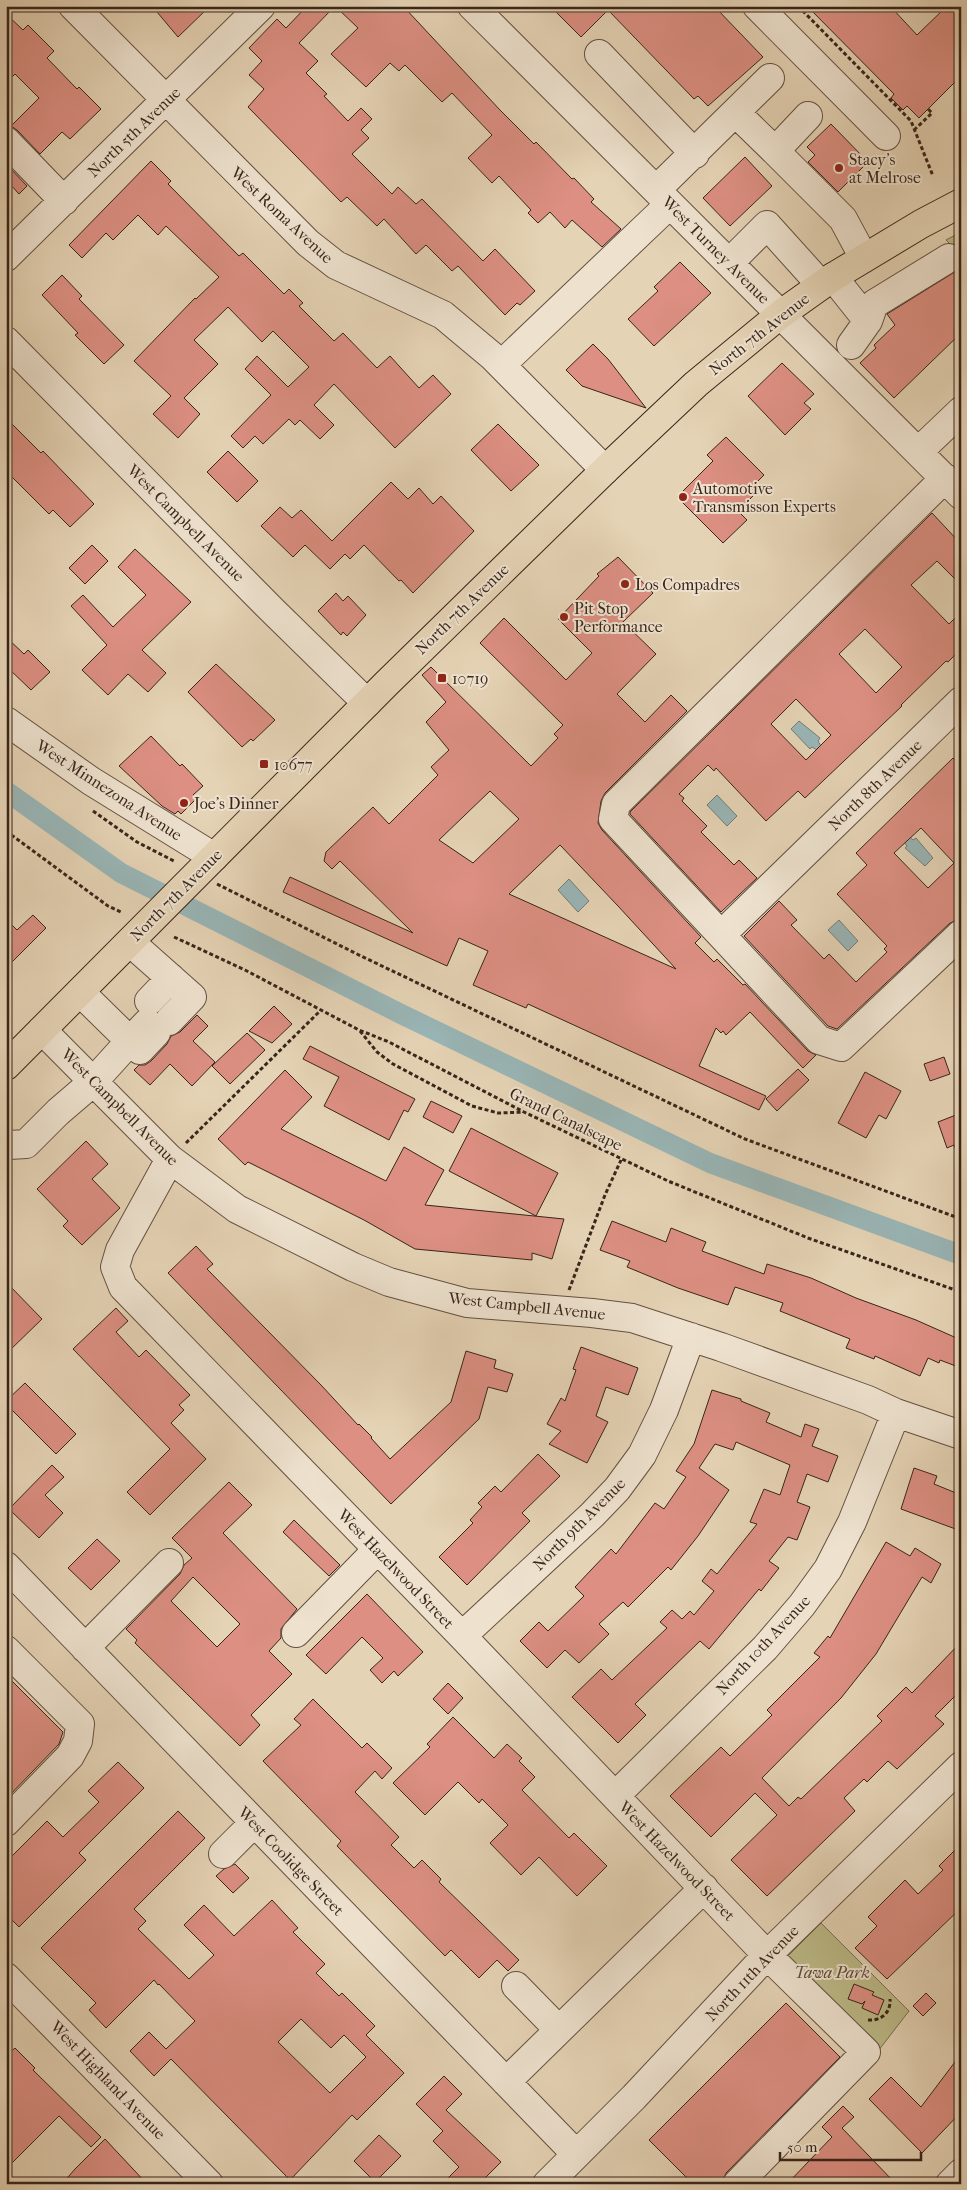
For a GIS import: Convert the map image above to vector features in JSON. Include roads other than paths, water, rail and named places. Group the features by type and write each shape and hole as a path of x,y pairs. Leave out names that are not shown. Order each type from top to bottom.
{"main road":[{"name":"North 7th Avenue","path":"6,1066 367,703 605,470 696,384 781,314 827,281 961,203"}],"street":[{"name":"West Roma Avenue","path":"73,6 308,243 336,266 443,315 501,365 605,470"},
{"name":"North 5th Avenue","path":"6,257 261,6"},
{"name":"West Turney Avenue","path":"472,6 953,487"},
{"path":"757,6 886,136"},
{"path":"599,54 695,154"},
{"path":"501,365 663,198 695,154 770,78"},
{"path":"736,113 843,219 864,258"},
{"path":"775,151 808,116"},
{"path":"6,141 64,201"},
{"path":"728,263 767,225 868,321"},
{"path":"850,345 868,321 874,304 949,258"},
{"name":"West Campbell Avenue","path":"6,341 272,610 367,703"},
{"path":"918,452 961,411"},
{"path":"953,487 616,804 613,819 819,1040 841,1047 961,934"},
{"name":"North 8th Avenue","path":"722,934 961,701"},
{"name":"West Minnezona Avenue","path":"6,721 75,770 214,857"},
{"path":"6,1143 8,1145 26,1144 58,1112 93,1082 146,1022 176,982 130,942"},
{"path":"80,992 146,1022"},
{"name":"West Campbell Avenue","path":"42,1030 170,1159 237,1209 353,1267 389,1282 467,1303 632,1318 691,1337 961,1435"},
{"name":"West Hazelwood Street","path":"170,1159 120,1250 116,1267 123,1287 768,1955 866,2052 738,2184"},
{"name":"North 9th Avenue","path":"462,1636 618,1489 642,1455 660,1419 691,1337"},
{"name":"North 10th Avenue","path":"615,1796 765,1648 802,1606 828,1569 852,1522 896,1413"},
{"path":"296,1633 377,1550"},
{"path":"85,1648 169,1562"},
{"name":"West Coolidge Street","path":"6,1566 576,2154"},
{"path":"6,1650 80,1724 78,1741 70,1756 6,1822"},
{"name":"North 11th Avenue","path":"547,2184 634,2097 768,1955 961,1766"},
{"path":"222,1854 254,1823"},
{"path":"506,2082 704,1888"},
{"name":"West Highland Avenue","path":"6,1977 209,2184"},
{"path":"516,1986 559,2030"},
{"path":"950,2184 961,2173"}],"water":[{"path":"799,721 820,738 818,741 821,746 817,750 812,747 810,749 791,729"},
{"path":"717,795 737,816 727,826 707,805"},
{"path":"910,837 913,840 916,838 933,858 925,866 905,848 907,846 904,842"},
{"path":"569,879 589,901 578,912 558,890"},
{"path":"839,920 858,941 848,951 828,930"}],"waterway":[{"path":"6,791 121,873 401,1014 710,1163 961,1255"}],"place":[{"name":"Stacy’s at Melrose","path":"839,168"},
{"name":"Automotive Transmisson Experts","path":"683,497"},
{"name":"Los Compadres","path":"625,584"},
{"name":"Pit Stop Performance","path":"564,617"},
{"name":"10719","path":"442,678"},
{"name":"10677","path":"264,764"},
{"name":"Joe's Dinner","path":"184,803"}],"park label":[{"name":"Tawa Park","path":"832,1972"}]}
